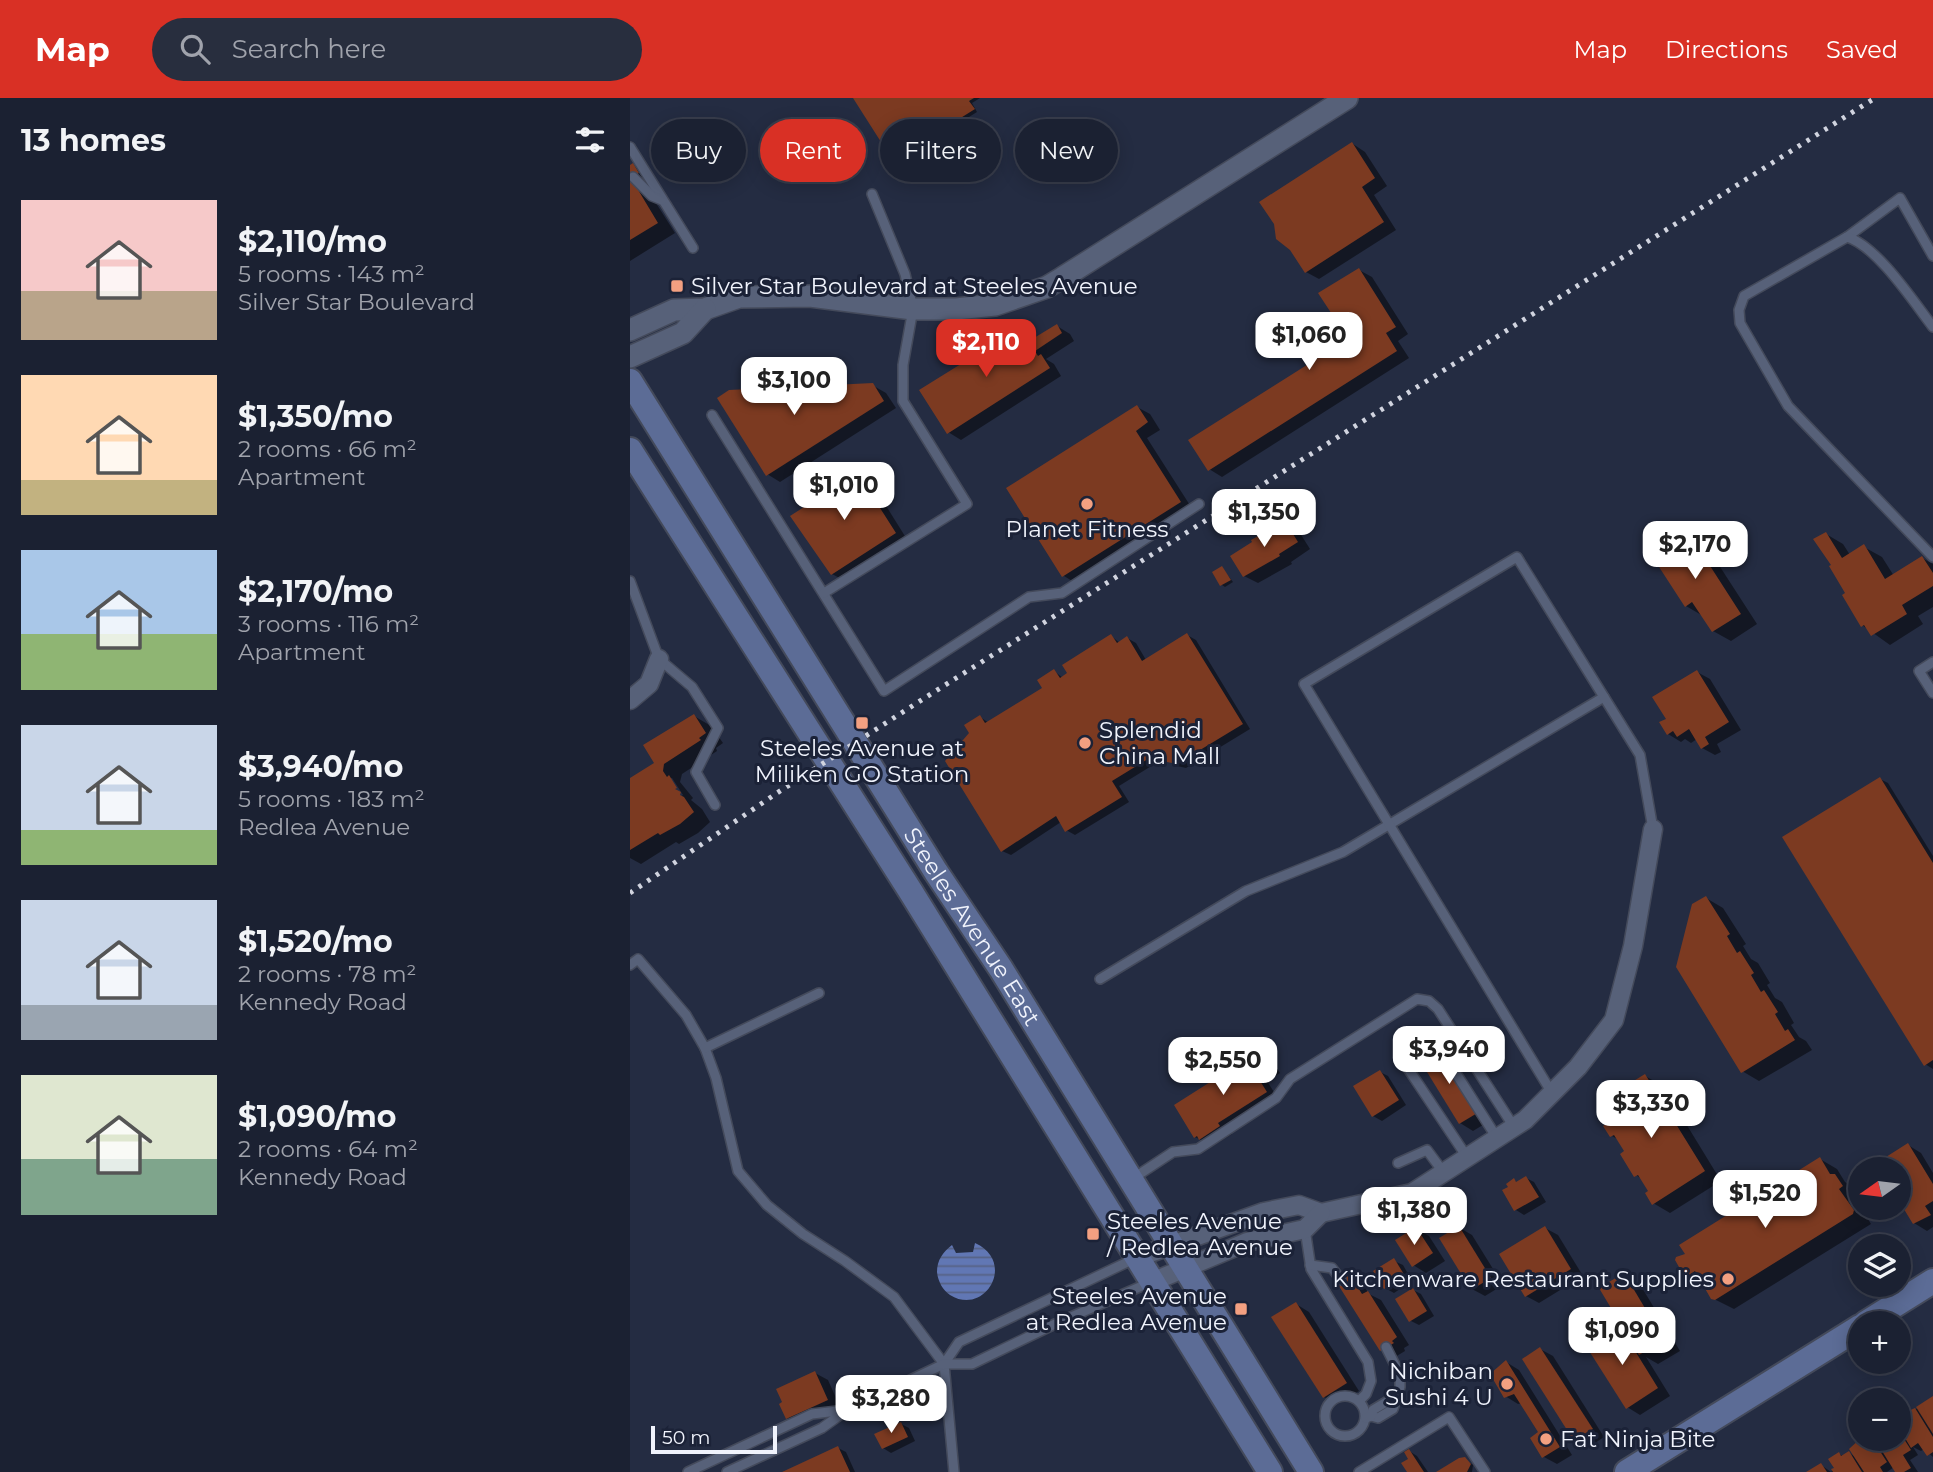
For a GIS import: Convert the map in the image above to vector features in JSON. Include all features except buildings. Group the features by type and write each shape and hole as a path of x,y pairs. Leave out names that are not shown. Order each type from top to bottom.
{"main road":[{"name":"Steeles Avenue East","path":"630,382 936,872 1001,969 1311,1472"},
{"name":"Steeles Avenue East","path":"630,450 911,892 1270,1472"},
{"path":"1885,1311 1933,1281"},
{"path":"1628,1472 1848,1334"}],"street":[{"path":"630,330 674,310 705,309 739,297 810,296 913,309 995,305 1047,287 1347,98"},
{"path":"630,358 683,333 705,309"},
{"path":"630,700 649,684 659,659"},
{"path":"1136,1258 1264,1212 1299,1205 1321,1213 1412,1193 1525,1120 1578,1067 1614,1020 1633,946 1653,829"},
{"path":"1152,1282 1247,1242 1305,1229 1321,1213"}],"lane":[{"path":"630,147 693,248"},
{"path":"634,177 652,196 664,201"},
{"path":"824,593 967,504 902,401 903,365 913,309 905,274 872,194"},
{"path":"1933,256 1900,198 1846,237 1744,296 1739,310 1740,323 1788,406 1933,557"},
{"path":"1846,237 1856,240 1872,252 1933,327"},
{"path":"712,415 884,691 1029,597 1062,593 1199,504"},
{"path":"1552,1093 1304,684 1517,557 1640,755 1653,829"},
{"path":"630,581 659,659 692,687 718,728 696,772 715,805"},
{"path":"1933,662 1919,671 1933,693"},
{"path":"1100,979 1246,891 1343,852 1604,697"},
{"path":"630,965 638,959 686,1015 705,1048 716,1078 738,1171 776,1212 803,1234 894,1297 944,1364 954,1472"},
{"path":"705,1048 819,993"},
{"path":"1132,1179 1173,1152 1198,1149 1276,1098 1290,1079 1418,999 1429,1001 1438,1009 1514,1127"},
{"path":"1467,1157 1407,1067 1406,1058 1428,1042 1436,1042 1497,1138"},
{"path":"1398,1163 1427,1150 1445,1174"},
{"path":"1305,1229 1310,1265 1368,1362 1371,1381 1366,1394 1359,1401"},
{"path":"944,1364 959,1342 1136,1258"},
{"path":"1310,1265 1332,1268 1341,1280"},
{"path":"727,1472 822,1428 847,1410 944,1364 972,1364 1152,1282"},
{"path":"1368,1417 1359,1401 1347,1396 1334,1399 1326,1410 1326,1423 1335,1433 1347,1436 1359,1430 1373,1410 1388,1401 1394,1401 1400,1387 1400,1374 1386,1347"},
{"path":"688,1472 812,1414 847,1410"},
{"path":"1359,1472 1449,1416 1485,1472"}],"water":[{"path":"975,1243 987,1252 994,1262 995,1274 984,1293 975,1299 963,1300 950,1295 943,1288 937,1272 938,1264 943,1253 952,1245 956,1253 973,1252"}],"railway":[{"path":"630,893 777,793 934,692 1875,98"}],"place":[{"name":"Silver Star Boulevard at Steeles Avenue","path":"677,286"},
{"name":"Planet Fitness","path":"1087,504"},
{"name":"Steeles Avenue at Miliken GO Station","path":"862,723"},
{"name":"Splendid China Mall","path":"1085,743"},
{"name":"Steeles Avenue / Redlea Avenue","path":"1093,1234"},
{"name":"Kitchenware Restaurant Supplies","path":"1728,1279"},
{"name":"Steeles Avenue at Redlea Avenue","path":"1241,1309"},
{"name":"Nichiban Sushi 4 U","path":"1507,1384"},
{"name":"Fat Ninja Bite","path":"1546,1439"}]}
